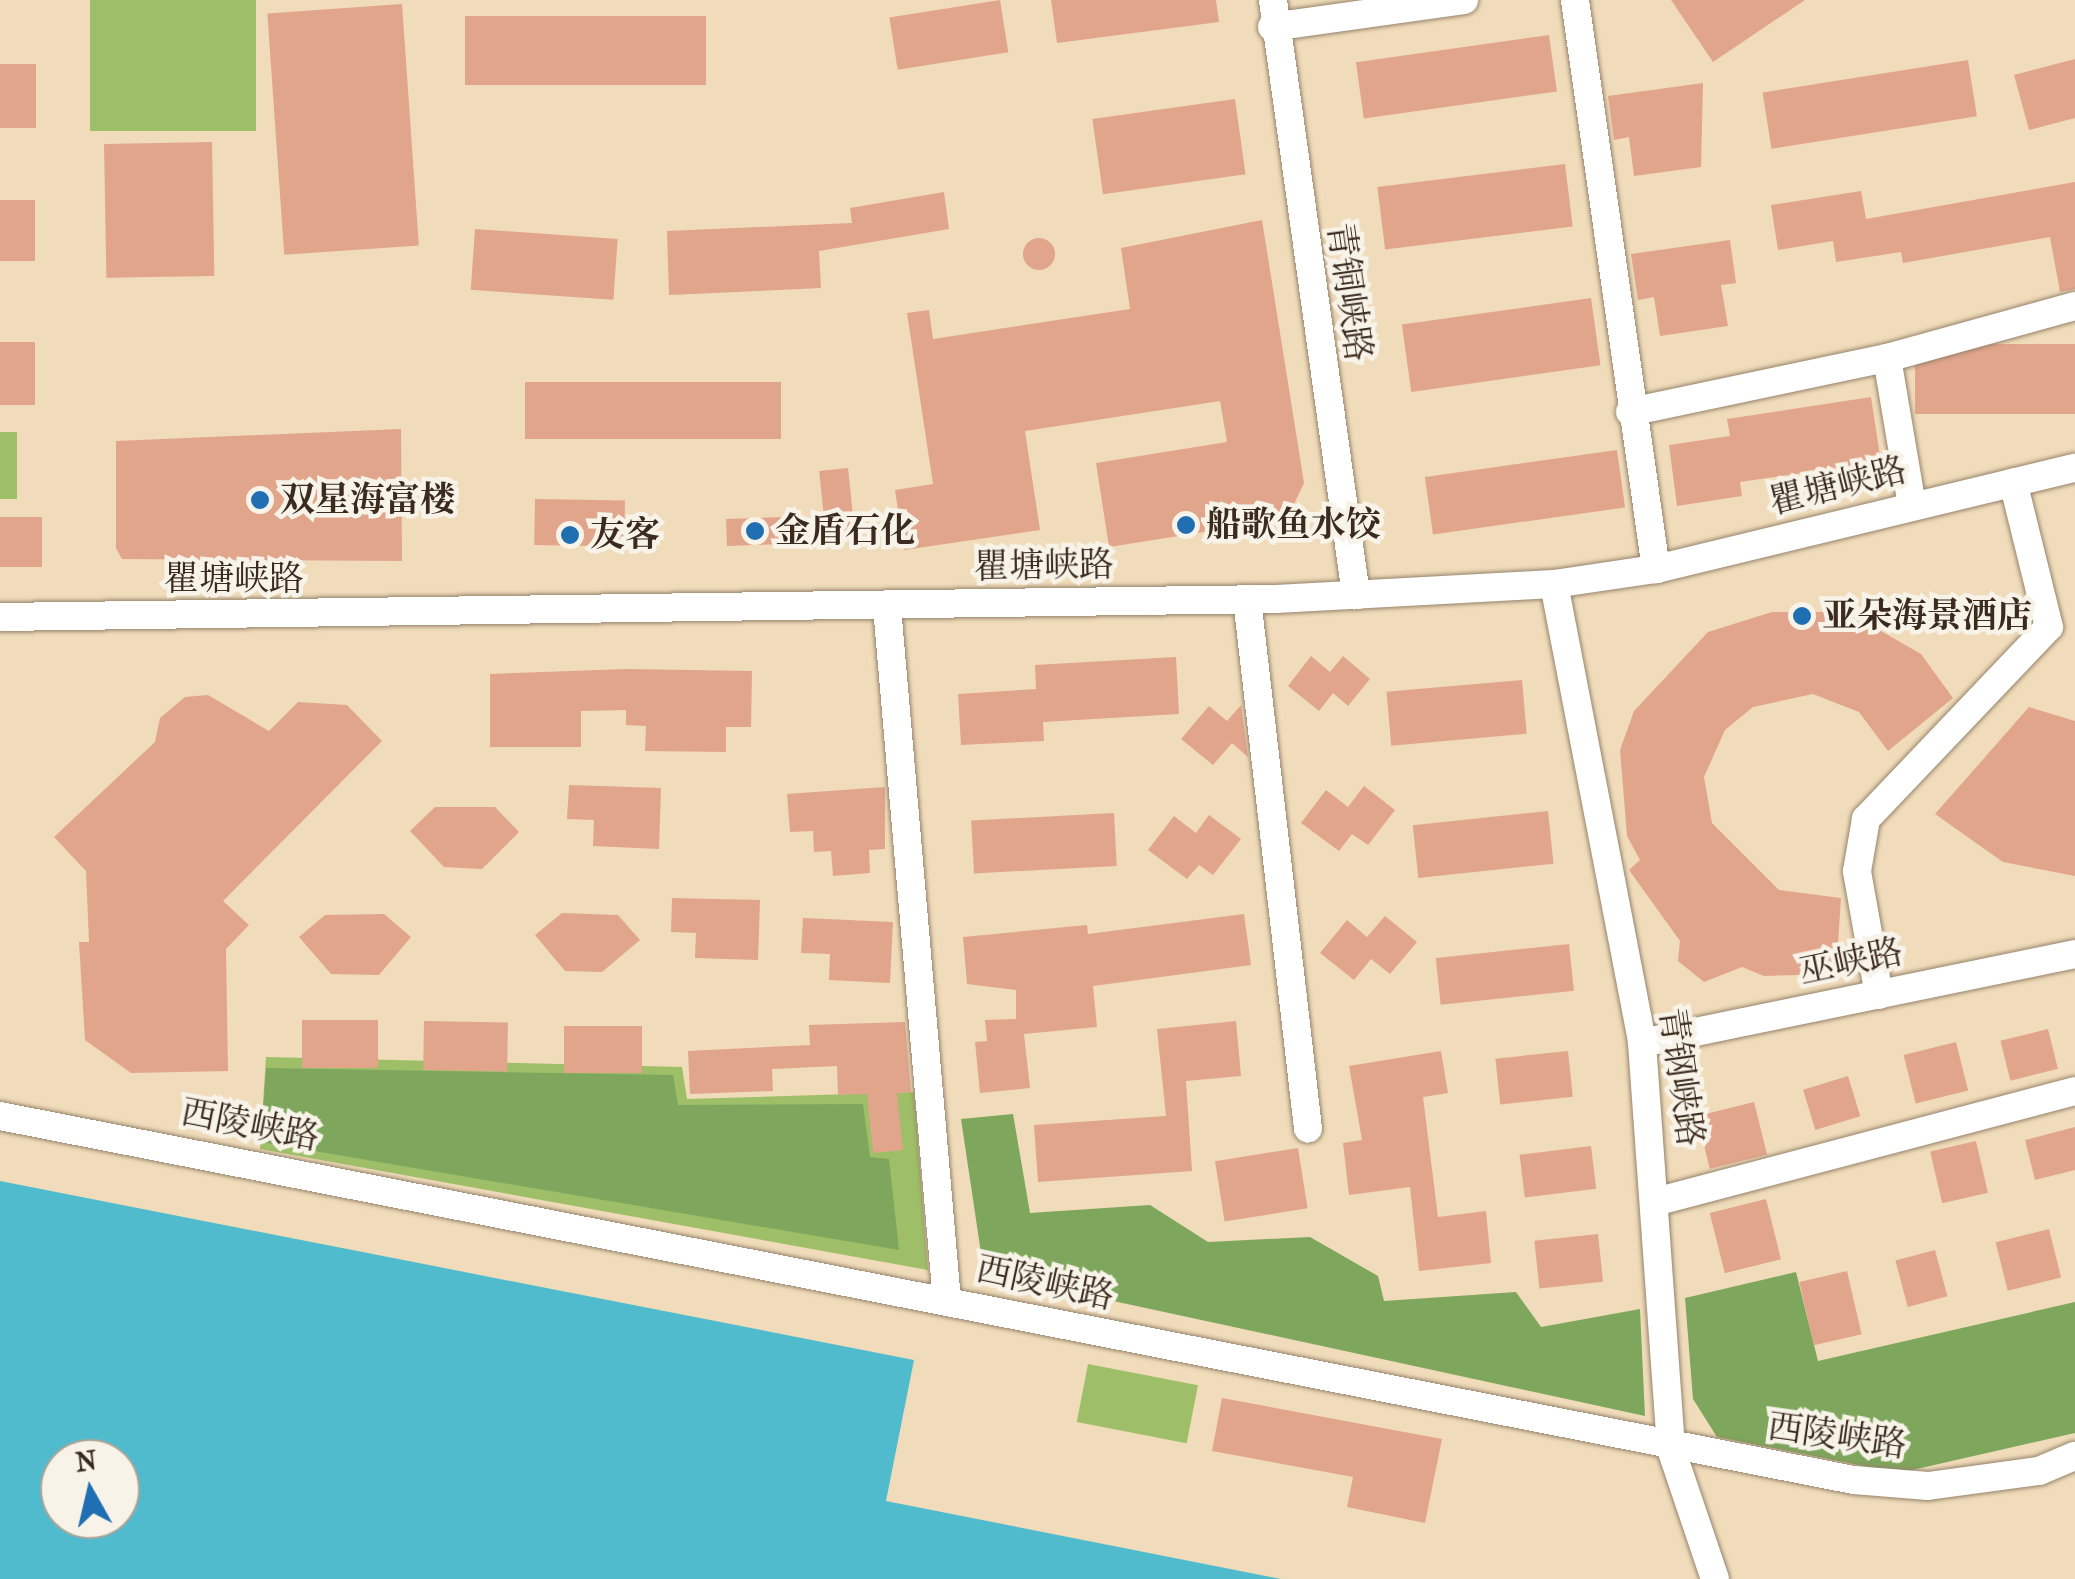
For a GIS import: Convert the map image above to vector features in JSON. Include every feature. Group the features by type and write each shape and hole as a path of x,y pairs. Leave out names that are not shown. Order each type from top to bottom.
{"street":[{"path":"1272,14 1464,0"},
{"path":"1575,0 1630,412 1656,569"},
{"name":"青铜峡路","path":"1272,14 1356,595"},
{"path":"1630,412 1887,358 2075,306"},
{"path":"1887,358 1912,506"},
{"name":"瞿塘峡路","path":"0,617 1247,600 1554,584 1656,569 2075,468"},
{"path":"1879,994 1857,871 1866,819 2049,628 2013,482"},
{"name":"青钢峡路","path":"1554,584 1642,1043 1659,1200 1671,1449 1715,1579"},
{"path":"1247,600 1308,1130"},
{"path":"887,607 947,1301"},
{"name":"巫峡路","path":"1642,1043 2075,954"},
{"path":"1659,1200 2075,1091"},
{"name":"西陵峡路","path":"0,1116 947,1301 1671,1449 1928,1486 2039,1470 2075,1456"}],"green space":[{"path":"90,0 256,0 256,131 90,131"},
{"path":"0,432 17,432 17,499 0,499"},
{"path":"266,1057 682,1067 687,1099 914,1092 928,1270 260,1149"},
{"path":"266,1068 673,1075 678,1105 863,1104 870,1157 889,1159 899,1250 261,1142"},
{"path":"1013,1114 1030,1213 1150,1205 1208,1242 1310,1237 1378,1276 1384,1301 1516,1292 1541,1327 1640,1309 1645,1416 984,1273 961,1119"},
{"path":"1796,1272 1818,1361 2075,1302 2075,1433 1899,1473 1717,1437 1693,1399 1685,1298"},
{"path":"1088,1364 1198,1385 1187,1443 1077,1422"}],"water":[{"path":"0,1181 914,1360 886,1501 1281,1579 0,1579"}],"building":[{"path":"1000,0 1008,52 898,70 889,18"},
{"path":"1051,0 1216,0 1219,22 1057,43"},
{"path":"1671,0 1805,0 1713,62"},
{"path":"402,4 419,245 284,255 267,13"},
{"path":"465,16 706,16 706,85 465,85"},
{"path":"1549,35 1557,91 1364,119 1356,62"},
{"path":"2075,59 2075,118 2029,130 2014,75"},
{"path":"1968,60 1977,116 1771,149 1763,93"},
{"path":"0,64 36,64 36,128 0,128"},
{"path":"1703,83 1701,167 1634,176 1629,137 1614,140 1608,96"},
{"path":"1235,99 1246,174 1103,194 1092,119"},
{"path":"212,142 214,276 106,278 104,144"},
{"path":"1565,164 1573,227 1385,250 1377,187"},
{"path":"2075,182 2075,289 2060,292 2050,237 1903,263 1901,252 1836,262 1833,241 1778,250 1771,205 1861,191 1866,219"},
{"path":"944,192 949,229 819,251 821,288 669,295 667,231 852,223 850,208"},
{"path":"0,200 35,200 35,261 0,261"},
{"path":"1262,220 1304,483 1287,519 1109,547 1096,463 1227,442 1220,401 1025,431 1040,530 904,550 895,490 933,484 907,313 929,310 933,339 1130,309 1121,248"},
{"path":"475,229 618,239 613,300 471,290"},
{"path":"1039,238 1051,242 1055,254 1051,266 1039,270 1027,266 1023,254 1027,242"},
{"path":"1730,240 1736,283 1721,285 1728,326 1660,336 1654,297 1638,300 1631,254"},
{"path":"1591,298 1600,365 1411,392 1402,325"},
{"path":"0,342 35,342 35,405 0,405"},
{"path":"1915,344 2075,344 2075,414 1915,414"},
{"path":"525,382 781,382 781,439 525,439"},
{"path":"1871,397 1881,462 1740,482 1742,496 1677,506 1669,445 1730,436 1727,419"},
{"name":"双星海富楼","path":"401,429 402,561 122,559 116,548 116,441"},
{"path":"1617,450 1625,507 1433,534 1425,477"},
{"path":"848,468 855,538 826,541 819,471"},
{"path":"535,499 625,501 624,547 534,545"},
{"path":"0,517 42,517 42,567 0,567"},
{"name":"金盾石化","path":"783,517 784,544 727,546 726,519"},
{"path":"1772,612 1827,612 1874,627 1921,654 1953,698 1888,751 1859,712 1813,694 1753,707 1725,730 1704,777 1712,823 1779,890 1841,898 1836,974 1764,976 1742,967 1704,982 1678,961 1680,941 1629,870 1640,860 1627,836 1620,750 1634,711 1708,632"},
{"path":"1311,656 1330,672 1343,656 1370,679 1348,706 1333,693 1319,711 1288,686"},
{"path":"1176,657 1179,714 1043,722 1044,741 961,745 958,694 1036,689 1035,665"},
{"path":"627,669 752,671 751,727 726,727 726,752 645,751 646,726 626,725 626,710 581,711 581,747 490,747 490,674"},
{"path":"1522,680 1527,734 1391,746 1387,692"},
{"path":"208,695 269,731 298,702 347,705 382,741 223,901 249,925 226,949 228,1071 131,1073 85,1040 79,942 89,942 86,871 54,837 155,742 160,718 185,697"},
{"path":"1241,705 1248,757 1232,743 1213,765 1181,739 1209,706 1227,721"},
{"path":"2029,707 2075,721 2075,876 2003,862 1935,814"},
{"path":"569,785 661,788 659,849 593,846 594,820 567,819"},
{"path":"1364,786 1395,810 1368,845 1352,834 1339,851 1301,823 1326,790 1348,807"},
{"path":"885,787 885,849 869,850 870,873 833,876 831,851 814,852 813,831 790,832 787,794"},
{"path":"435,807 495,807 519,832 482,869 444,867 410,831"},
{"path":"1548,811 1554,864 1418,878 1413,825"},
{"path":"1114,813 1117,866 974,873 971,820"},
{"path":"1209,815 1241,839 1213,875 1199,865 1187,879 1148,850 1174,816 1196,833"},
{"path":"672,898 760,900 758,960 695,958 696,933 671,932"},
{"path":"562,913 618,915 640,940 602,972 565,971 535,935"},
{"path":"384,914 411,937 379,975 331,974 299,937 325,915"},
{"path":"1244,914 1251,965 1093,986 1097,1027 1024,1034 1030,1088 980,1093 975,1042 987,1041 985,1020 1016,1019 1016,990 967,984 963,937 1087,925 1088,934"},
{"path":"1385,916 1417,942 1390,974 1371,959 1354,980 1320,953 1347,920 1367,937"},
{"path":"803,918 893,922 890,983 829,980 830,954 801,953"},
{"path":"1569,944 1574,991 1441,1005 1436,958"},
{"path":"302,1020 378,1020 378,1068 302,1068"},
{"path":"424,1021 508,1022 507,1071 423,1070"},
{"path":"1236,1021 1241,1076 1186,1081 1192,1171 1038,1182 1034,1125 1166,1116 1157,1029"},
{"path":"905,1022 911,1092 897,1093 903,1150 873,1153 867,1094 838,1095 837,1066 772,1069 773,1091 690,1094 688,1051 810,1045 809,1025"},
{"path":"564,1026 642,1026 642,1073 564,1073"},
{"path":"2048,1029 2058,1069 2010,1081 2000,1041"},
{"path":"1956,1042 1968,1091 1916,1104 1904,1055"},
{"path":"1441,1051 1448,1093 1423,1097 1438,1217 1486,1211 1491,1263 1419,1271 1410,1187 1349,1195 1343,1143 1362,1140 1349,1066"},
{"path":"1568,1051 1573,1097 1500,1104 1495,1059"},
{"path":"1848,1076 1860,1116 1815,1130 1803,1090"},
{"path":"1754,1102 1767,1154 1710,1169 1697,1116"},
{"path":"2075,1127 2075,1170 2035,1180 2025,1140"},
{"path":"1976,1141 1988,1193 1942,1203 1930,1152"},
{"path":"1591,1146 1596,1189 1525,1197 1520,1155"},
{"path":"1298,1148 1308,1208 1225,1221 1215,1161"},
{"path":"1766,1199 1781,1259 1725,1273 1710,1213"},
{"path":"2049,1229 2061,1278 2008,1291 1996,1242"},
{"path":"1598,1234 1603,1282 1539,1288 1534,1241"},
{"path":"1935,1250 1947,1296 1908,1307 1895,1261"},
{"path":"1847,1271 1862,1334 1814,1345 1799,1282"},
{"path":"1222,1398 1442,1439 1425,1523 1347,1507 1353,1477 1212,1451"}],"place":[{"name":"双星海富楼","path":"260,500"},
{"name":"船歌鱼水饺","path":"1186,525"},
{"name":"金盾石化","path":"755,531"},
{"name":"友客","path":"570,535"},
{"name":"亚朵海景酒店","path":"1802,616"}]}
